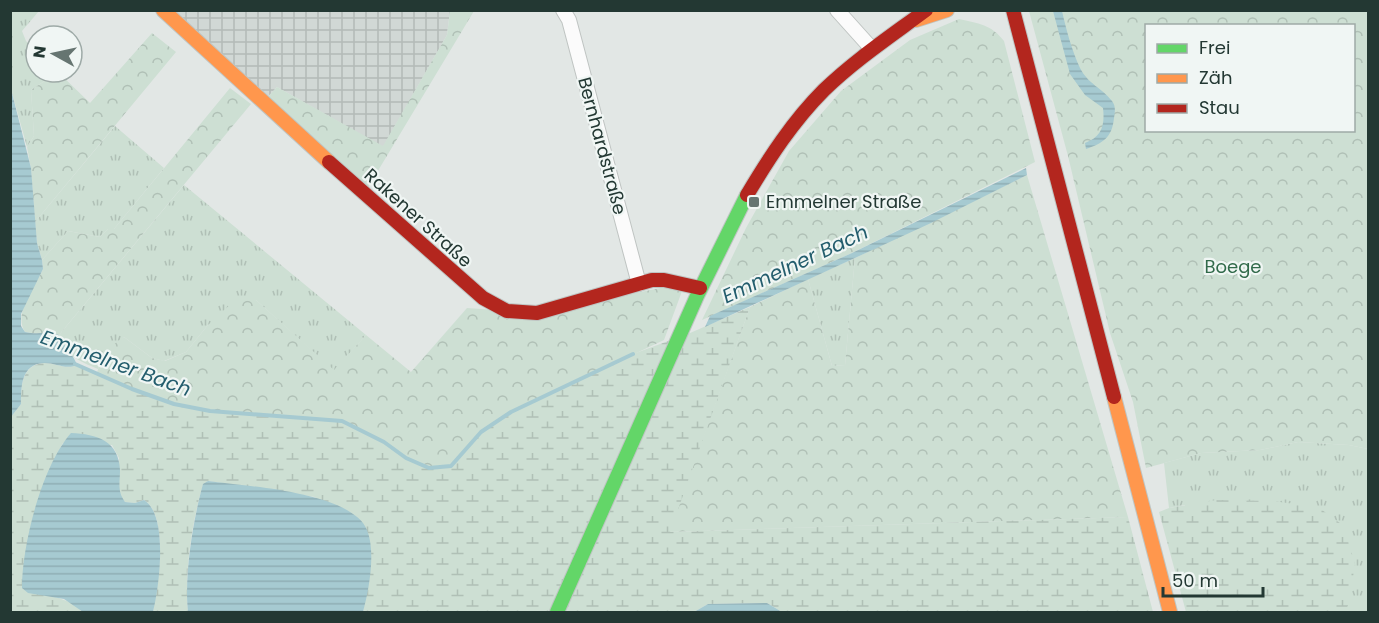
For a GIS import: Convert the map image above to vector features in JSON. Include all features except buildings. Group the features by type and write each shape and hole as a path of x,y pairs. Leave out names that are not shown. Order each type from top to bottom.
{"street":[{"name":"Rakener Straße","path":"163,10 372,201 483,298 507,311 537,313 639,284 664,280 700,288"},
{"name":"Bernhardstraße","path":"563,10 568,20 639,284"},
{"path":"837,10 872,49"},
{"path":"557,612 700,288 747,195 792,127 830,84 872,49 926,10"},
{"path":"911,22 947,10"},
{"path":"1013,10 1170,612"}],"shaded area":[{"path":"163,11 450,11 447,35 383,147 277,87 264,101"}],"green space":[{"path":"10,11 39,11 28,24 24,24 22,31 24,36 24,84 40,84 31,90 34,136 27,147 11,89"},
{"path":"450,11 474,11 364,194 264,101 277,87 383,146 447,35"},
{"name":"Boege","path":"1029,11 1368,11 1368,449 1349,445 1298,442 1260,450 1201,453 1146,468 1133,402 1110,333 1068,156"},
{"path":"959,19 989,28 1004,41 1035,162 852,253 702,320 746,228 789,151 841,91 910,40"},
{"path":"152,33 176,52 35,222 27,147 34,136 31,90 40,84 70,84 90,103"},
{"path":"230,88 251,104 59,335 25,332 22,325 23,308 43,269 42,260 68,231 100,237 108,229 114,229"},
{"path":"115,126 164,168 114,229 108,229 100,237 68,231 42,260 37,243 35,222"},
{"path":"1027,175 1128,517 669,532 750,307 808,279 832,366 845,365 855,258"},
{"path":"184,185 366,335 334,371 256,300 208,325 186,352 164,361 152,358 124,337 100,362 98,369 69,353 59,335"},
{"path":"855,258 845,365 832,366 808,279"},
{"path":"685,283 664,340 511,412 451,466 429,468 406,458 384,442 305,417 210,411 174,404 97,373 107,352 124,337 152,358 165,361 186,352 208,325 233,302 256,300 334,370 366,335 411,372 467,308 537,313"},
{"path":"750,307 670,532 1128,517 1153,612 782,612 767,603 708,604 694,612 363,612 371,556 315,497 208,481 203,485 192,531 187,582 188,612 153,612 160,553 157,521 152,508 144,500 135,503 125,502 119,495 119,458 112,445 63,443 41,493 27,545 53,596 72,603 83,612 11,612 11,417 21,404 24,378 27,372 36,365 49,363 69,367 77,365 174,404 210,411 342,421 384,442 406,458 429,468 451,466 481,432 511,412 633,354"},
{"path":"1298,442 1349,445 1368,449 1368,612 1211,612 1185,505 1169,508 1164,463 1201,453 1260,450"},
{"path":"1216,500 1272,501 1318,507 1344,526 1355,564 1349,603 1345,612 1186,612 1159,512 1169,508"}],"water":[{"path":"1053,11 1062,11 1072,47 1083,73 1115,107 1113,125 1109,135 1102,142 1086,149 1085,143 1099,134 1101,130 1103,108 1085,95 1070,74"},
{"path":"11,89 31,168 37,243 43,269 21,314 21,326 25,332 59,335 77,365 65,367 44,363 31,367 24,378 21,404 11,417"},
{"path":"1026,168 1027,175 931,223 705,327 710,316 852,253"},
{"path":"71,433 98,437 111,446 119,460 119,483 122,498 125,502 135,503 144,500 152,508 157,520 160,553 158,586 153,612 83,612 64,599 28,593 22,588 26,550 36,506 51,465"},
{"path":"208,481 296,493 341,507 357,517 367,530 371,549 369,582 363,612 188,612 187,581 193,531 203,484"},
{"path":"767,603 782,612 694,612 708,604"}],"waterway":[{"name":"Emmelner Bach","path":"75,364 132,389 174,404 210,411 342,421 384,442 406,458 429,468 451,466 481,432 511,412 633,354"}],"traffic: fast":[{"path":"557,612 697,296 747,195"}],"traffic: slow":[{"path":"163,10 329,162"},
{"path":"916,20 947,10"},
{"path":"1114,397 1170,612"}],"traffic: jam":[{"path":"747,195 782,140 824,90 861,58 926,10"},
{"path":"1013,10 1114,397"},
{"path":"329,162 483,298 507,311 537,313 652,280 664,280 700,288"}],"place":[{"name":"Emmelner Straße","path":"754,202"}]}
